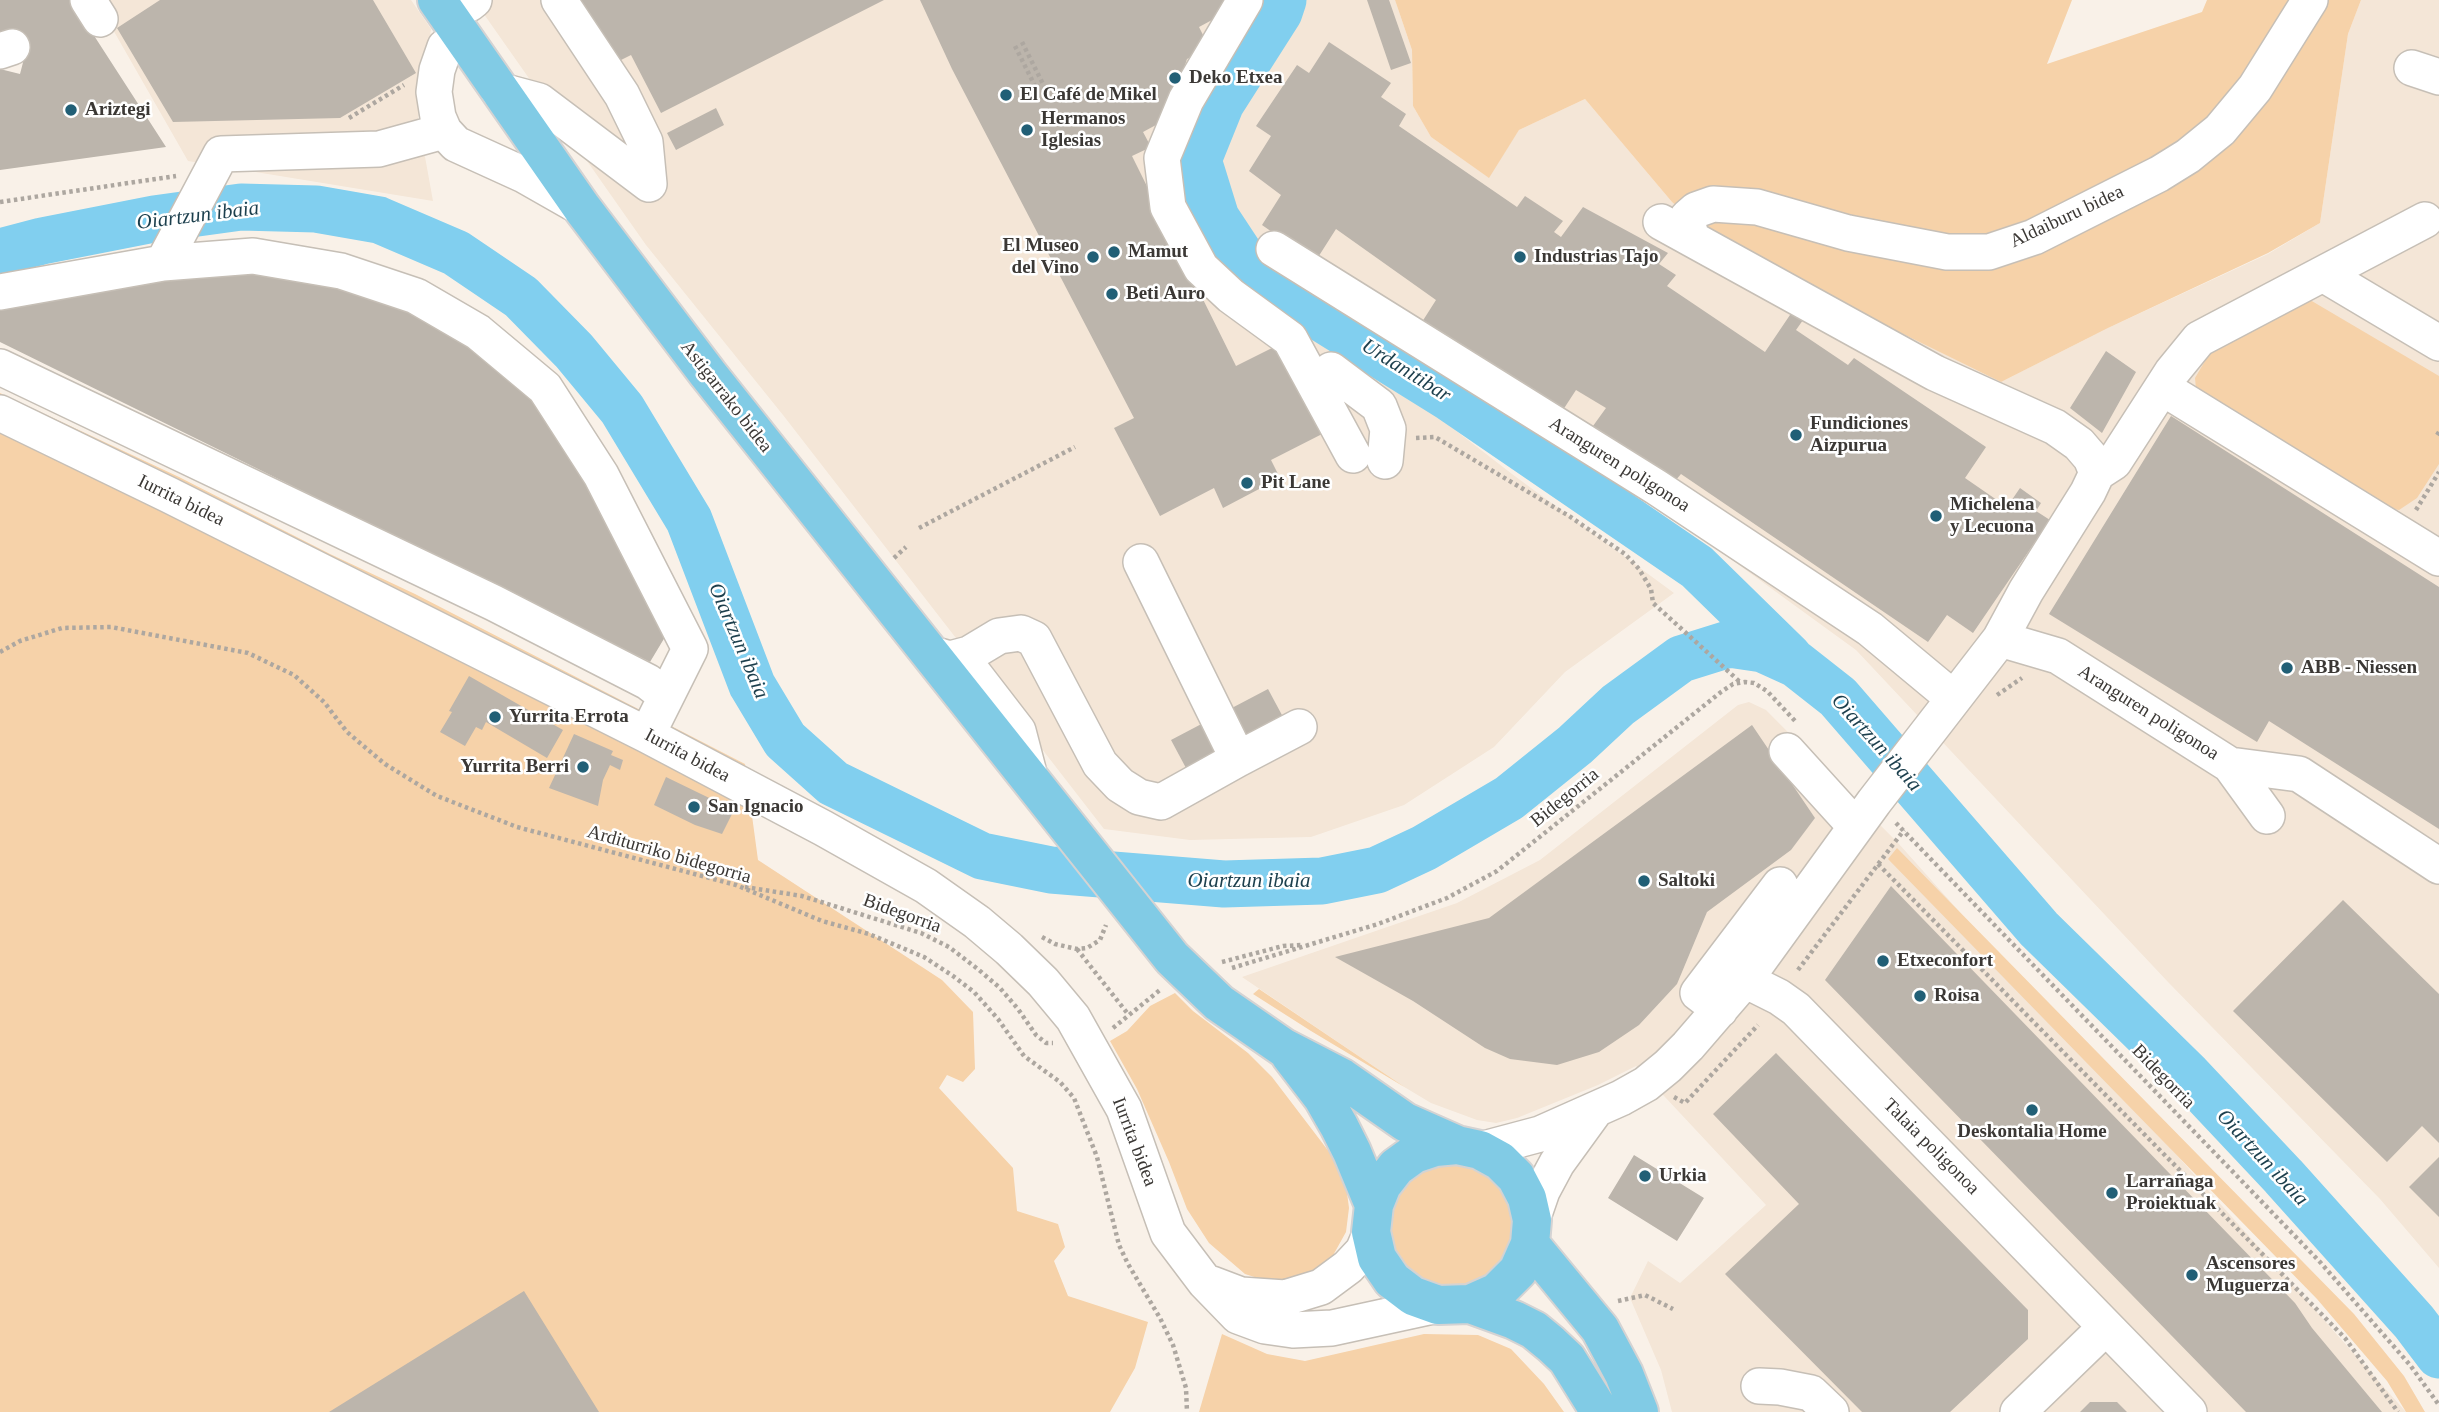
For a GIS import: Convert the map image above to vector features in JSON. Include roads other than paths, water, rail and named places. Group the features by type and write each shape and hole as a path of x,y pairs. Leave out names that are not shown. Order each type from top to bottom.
{"main road":[{"name":"Astigarrako bidea","path":"460,1 498,90 582,208 708,374 1152,933 1193,980 1219,1003 1284,1048"},
{"path":"1284,1048 1342,1078 1405,1122 1500,1161 1516,1177 1527,1198 1531,1232 1518,1270 1497,1292 1454,1304"},
{"path":"1284,1048 1323,1098 1352,1152 1372,1218 1377,1258 1392,1280 1413,1296 1514,1320 1534,1330 1567,1359 1600,1412"},
{"path":"1372,1218 1382,1185 1396,1167 1414,1154 1435,1147 1468,1148"},
{"path":"1531,1232 1600,1329 1624,1374 1639,1412"}],"street":[{"path":"498,90 539,101 649,184 645,142 628,107 559,0"},
{"path":"1245,0 1186,100 1162,158 1168,206 1201,268 1231,296 1290,339 1375,454 1388,429 1379,406 1331,370"},
{"name":"Aldaiburu bidea","path":"1692,239 1688,217 1696,210 1713,204 1757,207 1848,233 1947,253 1989,252 2034,237 2159,174 2189,156 2220,130 2255,88 2310,0"},
{"path":"445,47 437,70 434,92 438,117 444,131 456,145 524,175 582,208"},
{"path":"168,253 221,154 379,149 444,131"},
{"path":"1468,1148 1538,1134 1595,1111 1646,1084 1668,1066 1745,980 1856,827 1884,807 1928,733 2000,639 2026,591 2088,492 2097,472 2114,462 2172,372 2199,339 2425,220"},
{"path":"1661,222 1936,373 2055,427 2079,444 2091,458 2097,472"},
{"name":"Aranguren poligonoa","path":"1274,248 1667,494 1870,629 1953,698"},
{"path":"0,292 168,253 253,256 341,271 416,296 478,332 545,388 601,475 690,649 647,735"},
{"path":"2323,274 2439,342"},
{"path":"0,367 506,609 648,682 666,696"},
{"path":"2163,388 2439,558"},
{"name":"Iurrita bidea","path":"0,413 647,735 926,886 977,922 1010,949 1073,1018 1124,1109 1168,1233 1205,1282 1238,1316 1265,1326 1293,1330 1332,1328 1454,1304"},
{"path":"169,495 189,456"},
{"path":"1141,562 1238,759"},
{"path":"929,653 950,659 1021,632 1034,639 1100,764 1120,785 1139,796 1161,802 1299,727"},
{"name":"Aranguren poligonoa","path":"2000,639 2058,656 2230,765 2299,774 2439,866"},
{"path":"985,644 968,661 971,670 1018,731 1031,781"},
{"path":"1795,740 1856,827"},
{"path":"2230,765 2267,816"},
{"path":"1720,1010 1698,993 1780,885"},
{"name":"Talaia poligonoa","path":"1745,980 1779,996 1796,1009 2189,1412"},
{"path":"1531,1232 1542,1191 1575,1135 1595,1111"},
{"path":"1205,1282 1241,1296 1285,1298 1321,1287 1363,1251 1372,1218"},
{"path":"2018,1412 2106,1327"},
{"path":"1759,1386 1811,1393 1831,1412"}],"waterway":[{"name":"Urdanitibar","path":"1283,0 1279,12 1221,103 1198,160 1216,218 1243,259 1302,306 1450,398 1697,567 1789,657"},
{"name":"Oiartzun ibaia","path":"0,252 154,219 241,207 316,209 379,220 456,253 521,297 574,351 622,409 689,520 752,685 785,740 833,783 982,856 1051,870 1224,884 1322,881 1377,870 1424,848 1509,798 1575,745 1618,705 1681,659 1729,644 1763,649 1796,664 1838,697 2039,929 2188,1075 2283,1176 2414,1322 2439,1355"}],"place":[{"name":"Deko Etxea","path":"1175,78"},
{"name":"El Café de Mikel","path":"1006,95"},
{"name":"Ariztegi","path":"71,110"},
{"name":"Hermanos Iglesias","path":"1027,130"},
{"name":"Mamut","path":"1114,252"},
{"name":"El Museo del Vino","path":"1093,257"},
{"name":"Industrias Tajo","path":"1520,257"},
{"name":"Beti Auro","path":"1112,294"},
{"name":"Fundiciones Aizpurua","path":"1796,435"},
{"name":"Pit Lane","path":"1247,483"},
{"name":"Michelena y Lecuona","path":"1936,516"},
{"name":"ABB - Niessen","path":"2287,668"},
{"name":"Yurrita Errota","path":"495,717"},
{"name":"Yurrita Berri","path":"583,767"},
{"name":"San Ignacio","path":"694,807"},
{"name":"Saltoki","path":"1644,881"},
{"name":"Etxeconfort","path":"1883,961"},
{"name":"Roisa","path":"1920,996"},
{"name":"Deskontalia Home","path":"2032,1110"},
{"name":"Urkia","path":"1645,1176"},
{"name":"Larrañaga Proiektuak","path":"2112,1193"},
{"name":"Ascensores Muguerza","path":"2192,1275"}]}
